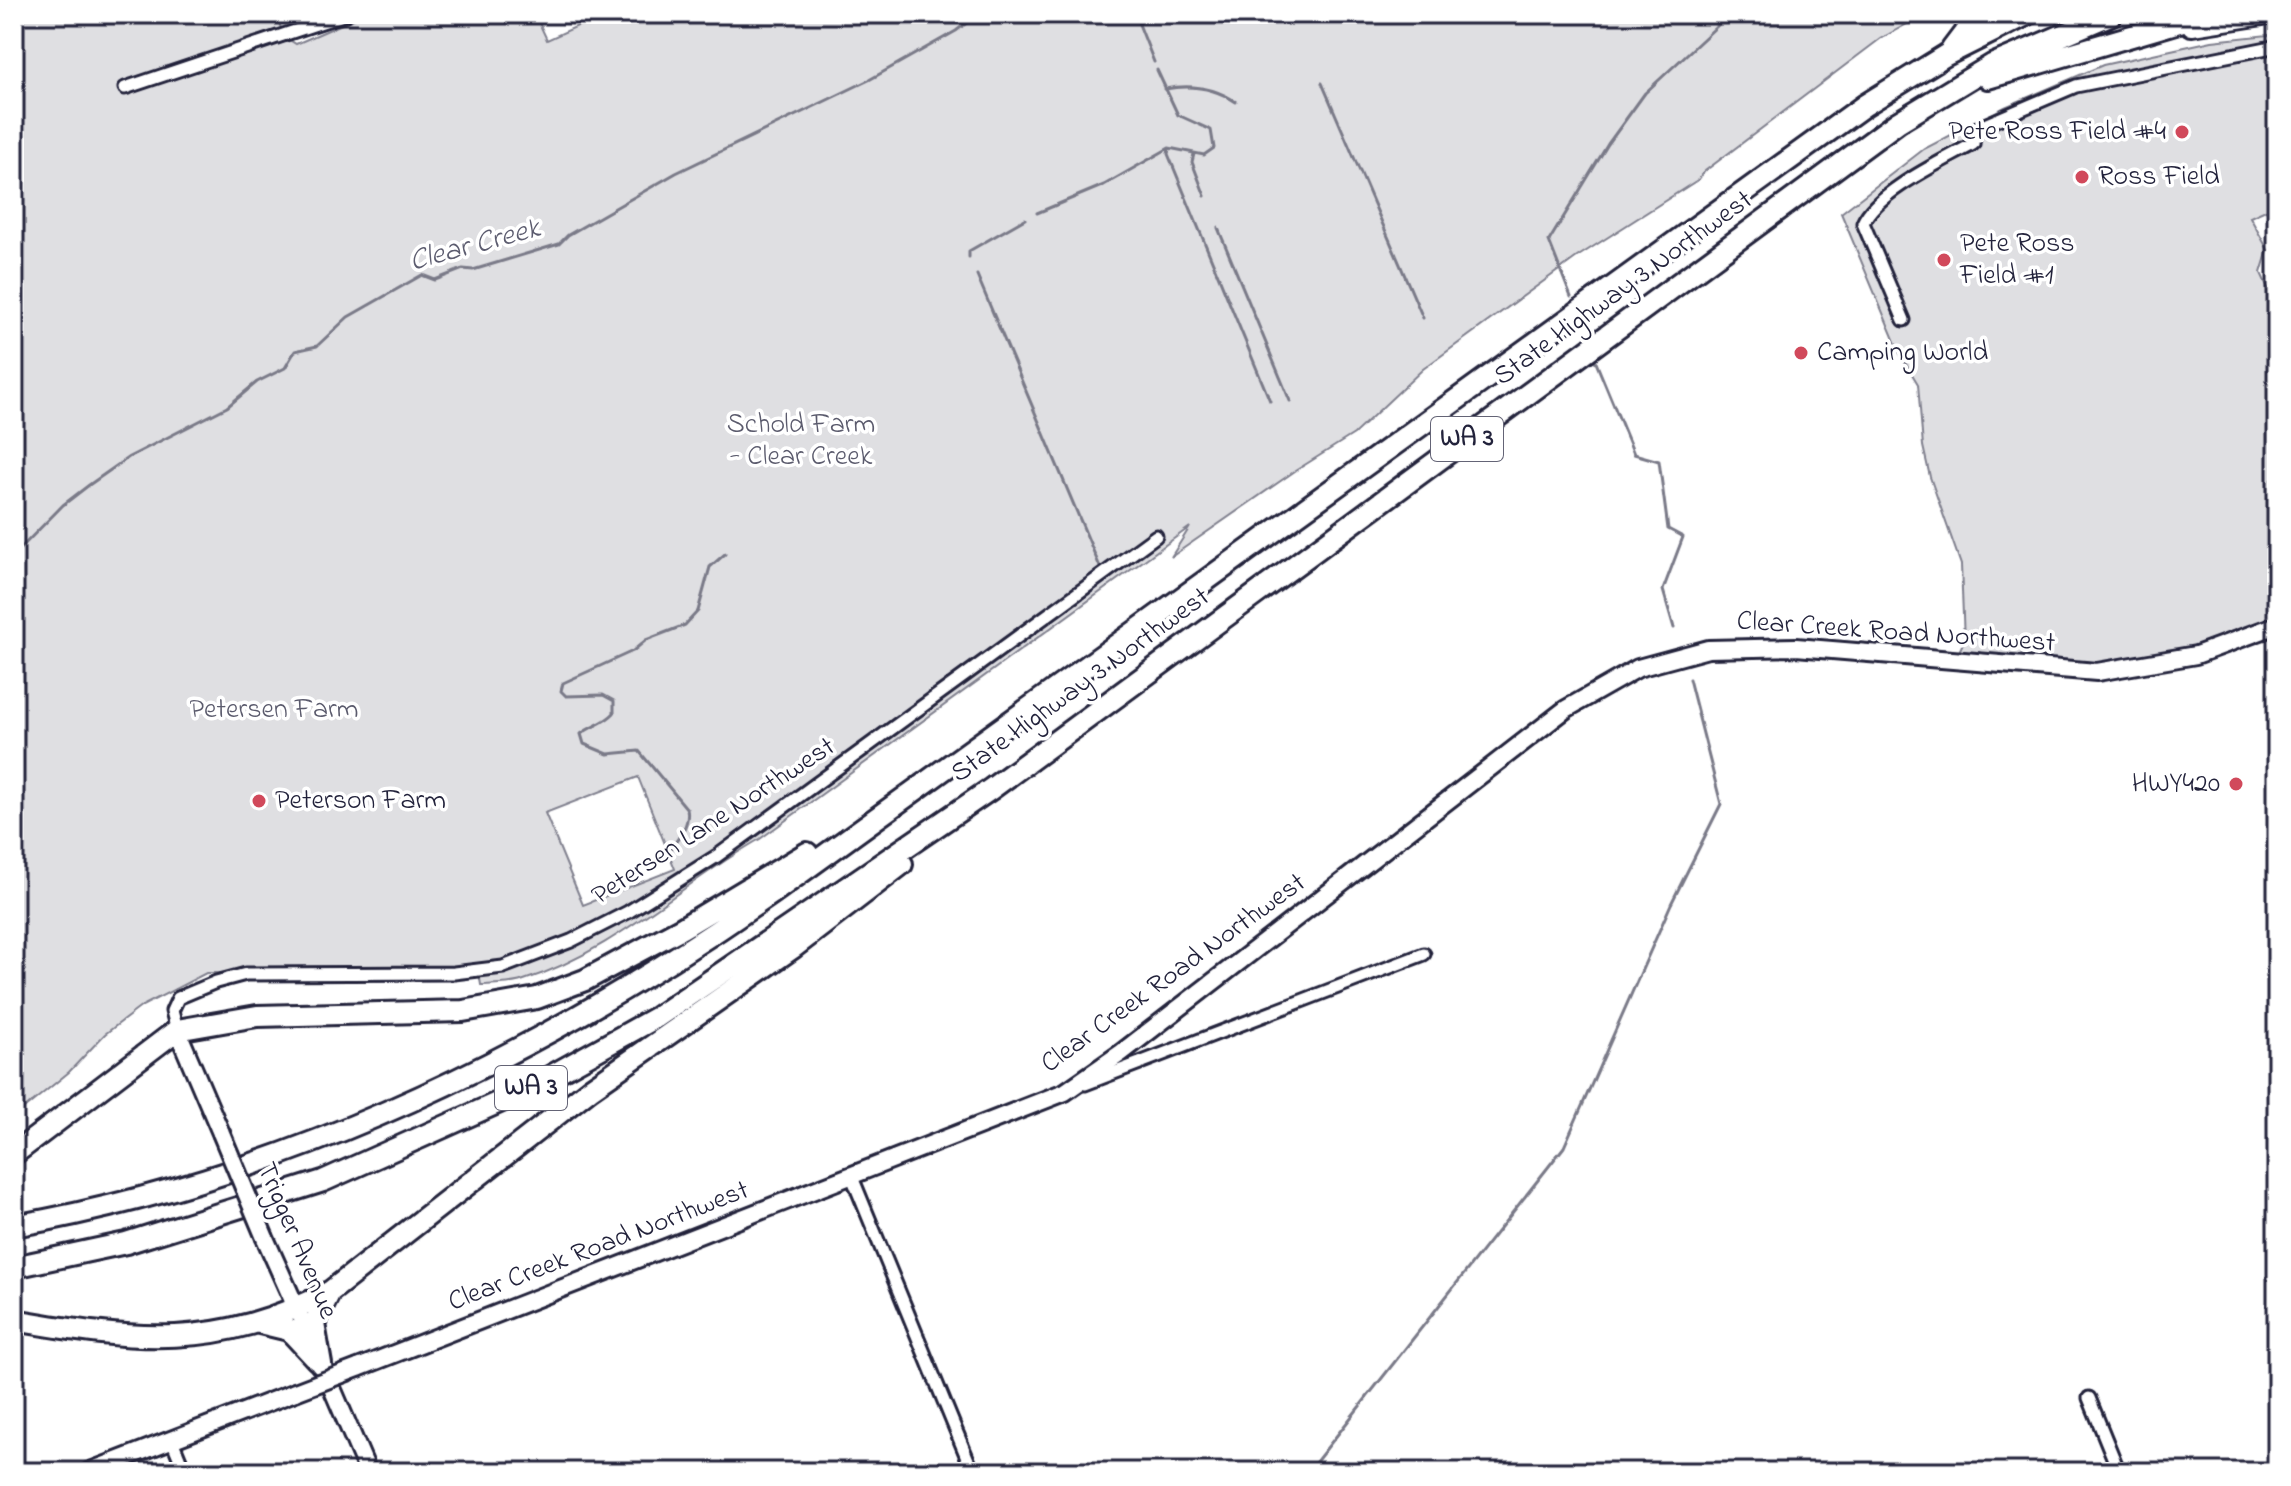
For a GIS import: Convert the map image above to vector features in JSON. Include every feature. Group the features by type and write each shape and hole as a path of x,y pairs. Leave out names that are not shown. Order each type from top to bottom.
{"highway":[{"path":"1946,55 1971,24 1990,14"},
{"name":"State Highway 3 Northwest","path":"14,1226 128,1201 230,1172 360,1124 482,1069 601,1005 709,937 1715,210 1865,105 1946,55 2028,14"},
{"name":"State Highway 3 Northwest","path":"14,1267 126,1243 323,1181 522,1092 696,992 991,789 1898,122 2013,54 2112,14"},
{"path":"1947,92 2021,67 2157,31 2207,14"},
{"path":"2157,31 2263,14"},
{"path":"14,1154 177,1030 257,1016 478,1009 555,993 682,928 917,788"},
{"path":"14,1320 114,1337 151,1338 260,1323 297,1309 331,1291 590,1089 862,897 991,789"},
{"path":"321,1364 314,1324 331,1291"},
{"path":"260,1323 289,1330 321,1364"}],"main road":[{"name":"Clear Creek Road Northwest","path":"88,1472 1065,1092 1121,1053 1566,709 1638,668 1689,652 1772,646 2097,672 2203,653 2277,625"},
{"name":"Trigger Avenue","path":"177,1030 368,1472"}],"street":[{"path":"125,88 346,14"},
{"path":"1904,320 1863,223 1868,210 1973,144 1975,129 2076,86 2277,46"},
{"name":"Petersen Lane Northwest","path":"177,1030 172,1011 178,998 246,974 454,973 503,967 584,935 717,856 1156,536"},
{"path":"1065,1092 1424,954"},
{"path":"852,1177 973,1472"},
{"path":"2089,1398 2119,1472"},
{"path":"172,1440 185,1472"}],"green space":[{"path":"14,14 275,14 285,37 296,44 365,14 535,14 547,40 604,14 1925,14 1880,39 1705,171 1699,179 1577,257 1423,369 1354,434 1171,557 1190,527 760,839 617,935 556,968 514,983 481,985 479,973 206,973 142,1006 105,1034 69,1072 14,1117","holes":["638,777 675,869 583,905 545,813"]},
{"path":"2277,34 2277,205 2250,217 2268,250 2261,273 2277,308 2277,475 2272,480 2277,493 2277,625 2122,669 1955,660 1964,641 1961,565 1930,477 1923,446 1918,384 1901,356 1841,213 1924,149 2005,107 2103,65 2212,41"}],"waterway":[{"name":"Clear Creek","path":"14,555 63,505 129,457 227,407 257,382 285,368 295,351 317,346 348,317 422,275 435,280 463,269 473,270 559,244 568,235 676,173 869,80 956,31 978,14"},
{"path":"1135,14 1154,62"},
{"path":"1139,24 1149,14"},
{"path":"1571,297 1549,241 1608,144 1645,93 1730,14"},
{"path":"1037,213 1104,185 1169,148 1204,155 1214,148 1211,130 1178,115 1157,70"},
{"path":"1322,83 1423,318"},
{"path":"1165,89 1202,88 1236,102"},
{"path":"1169,149 1168,154 1270,401"},
{"path":"1194,154 1192,162 1205,196"},
{"path":"969,257 969,251 1025,219"},
{"path":"1218,228 1290,401"},
{"path":"977,275 1100,567"},
{"path":"1595,360 1634,454 1659,461 1668,529 1683,537 1663,590 1674,628"},
{"path":"664,858 684,828 687,809 639,751 608,754 584,744 581,734 614,713 614,701 603,695 566,696 561,691 563,683 633,651 646,640 685,625 698,611 710,567 725,554"},
{"path":"1308,1472 1564,1147 1671,904 1721,804 1689,679"}],"place":[{"name":"Pete Ross Field #4","path":"2182,132"},
{"name":"Ross Field","path":"2082,177"},
{"name":"Pete Ross Field #1","path":"1944,260"},
{"name":"Camping World","path":"1801,353"},
{"name":"HWY420","path":"2236,784"},
{"name":"Peterson Farm","path":"259,801"}],"park label":[{"name":"Schold Farm - Clear Creek","path":"801,441"},
{"name":"Petersen Farm","path":"274,710"}]}
